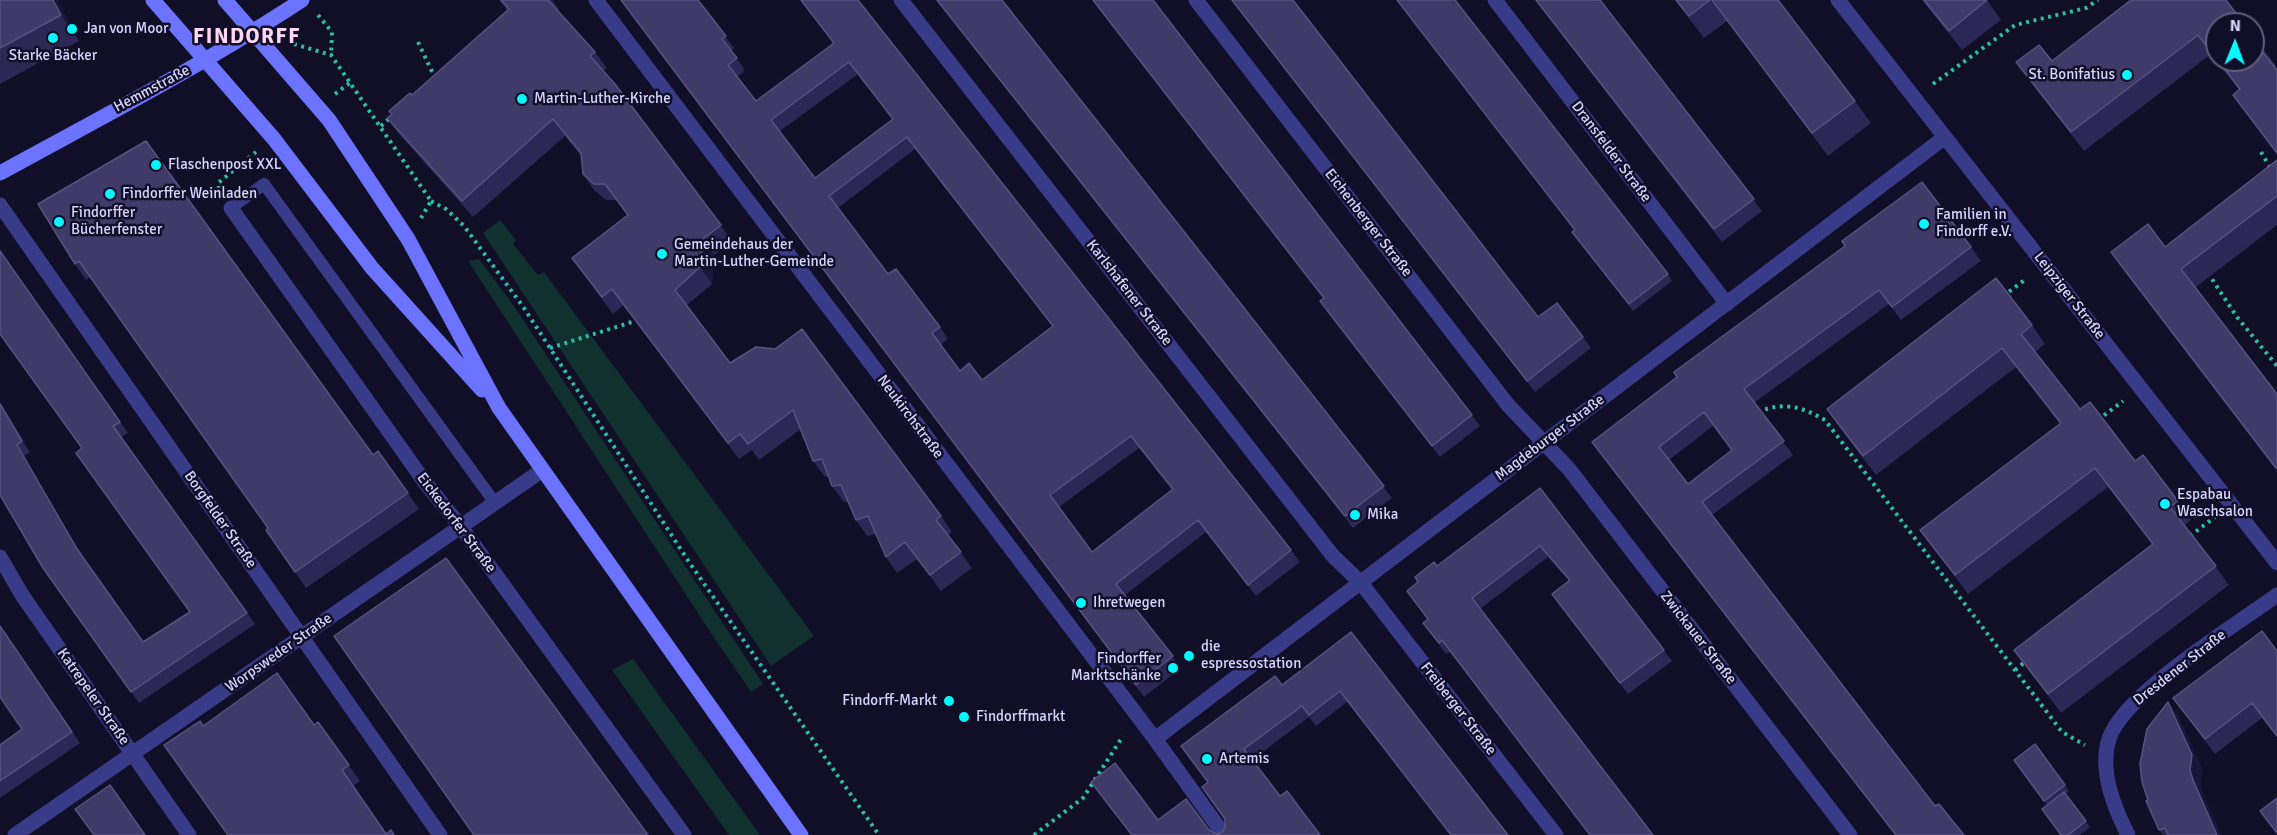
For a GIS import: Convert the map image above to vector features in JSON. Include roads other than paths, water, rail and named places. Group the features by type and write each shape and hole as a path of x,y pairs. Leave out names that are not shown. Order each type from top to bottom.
{"main road":[{"path":"153,0 208,60 274,139 372,268 499,408"},
{"path":"225,0 319,105 408,239 499,408 801,835"},
{"name":"Hemmstraße","path":"0,173 156,85 208,60 307,4"}],"street":[{"name":"Neukirchstraße","path":"596,0 1155,739 1224,835"},
{"name":"Karlshafener Straße","path":"901,0 1333,556 1361,582"},
{"name":"Eichenberger Straße","path":"1196,0 1501,396 1543,444"},
{"name":"Dransfelder Straße","path":"1495,0 1727,304"},
{"name":"Leipziger Straße","path":"1838,0 2277,563"},
{"name":"Magdeburger Straße","path":"1155,739 1945,137"},
{"name":"Borgfelder Straße","path":"0,205 440,835"},
{"name":"Eickedorfer Straße","path":"231,208 424,481 461,527 684,835"},
{"name":"Zwickauer Straße","path":"1543,444 1569,469 1850,835"},
{"name":"Worpsweder Straße","path":"15,835 542,471"},
{"name":"Katrepeler Straße","path":"0,557 22,595 189,835"},
{"name":"Freiberger Straße","path":"1361,582 1556,835"},
{"name":"Dresdener Straße","path":"2128,835 2110,796 2106,758 2109,738 2122,715 2144,692 2277,595"}],"lane":[{"path":"231,208 264,184 495,503"}],"place":[{"name":"Jan von Moor","path":"72,29"},
{"name":"Starke Bäcker","path":"53,38"},
{"name":"St. Bonifatius","path":"2127,75"},
{"name":"Martin-Luther-Kirche","path":"522,99"},
{"name":"Flaschenpost XXL","path":"156,165"},
{"name":"Findorffer Weinladen","path":"110,194"},
{"name":"Findorffer Bücherfenster","path":"59,222"},
{"name":"Familien in Findorff e.V.","path":"1924,224"},
{"name":"Gemeindehaus der Martin-Luther-Gemeinde","path":"662,254"},
{"name":"Espabau Waschsalon","path":"2165,504"},
{"name":"Mika","path":"1355,515"},
{"name":"Ihretwegen","path":"1081,603"},
{"name":"die espressostation","path":"1189,656"},
{"name":"Findorffer Marktschänke","path":"1173,668"},
{"name":"Findorff-Markt","path":"949,701"},
{"name":"Findorffmarkt","path":"964,717"},
{"name":"Artemis","path":"1207,759"}],"district":[{"name":"FINDORFF","path":"247,37"}]}
